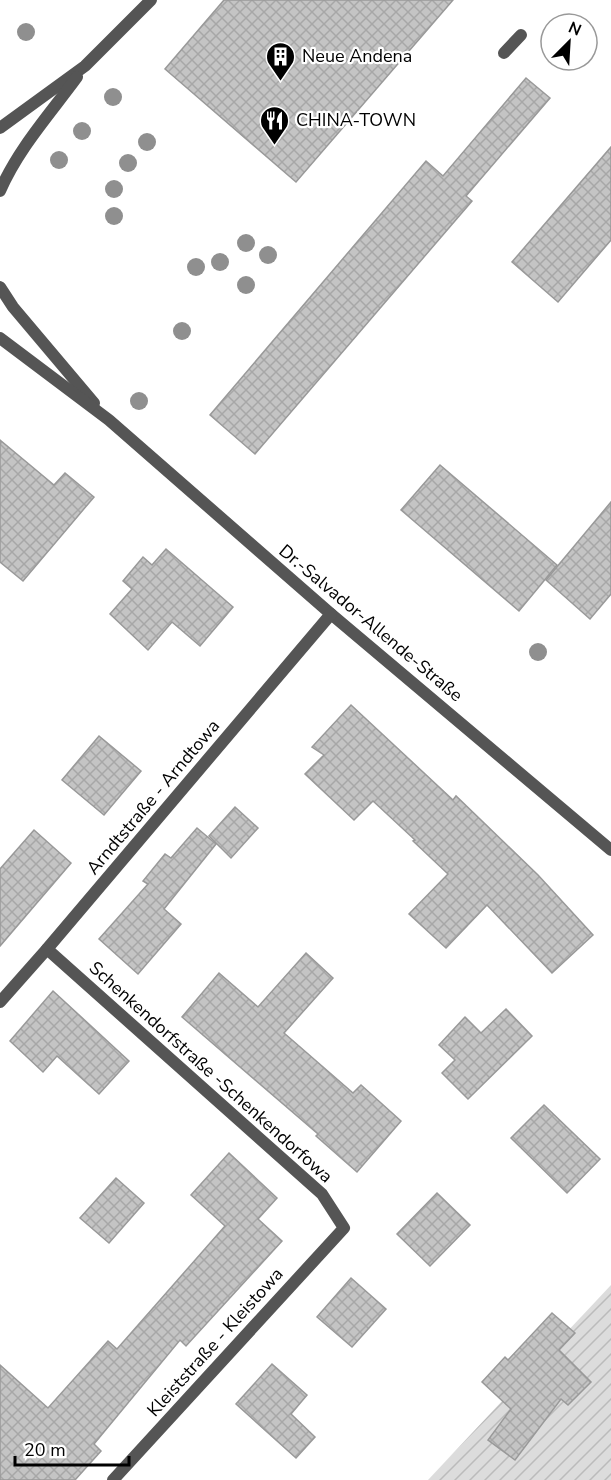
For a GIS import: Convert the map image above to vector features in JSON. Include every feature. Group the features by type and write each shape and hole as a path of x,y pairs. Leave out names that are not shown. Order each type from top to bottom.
{"street":[{"path":"0,191 22,151 85,66 151,0"},
{"path":"504,53 521,35"},
{"path":"0,128 85,66"},
{"name":"Dr.-Salvador-Allende-Straße","path":"0,286 13,307 109,420"},
{"name":"Dr.-Salvador-Allende-Straße","path":"0,339 109,420 331,614 611,850"},
{"name":"Arndtstraße - Arndtowa","path":"0,1002 331,614"},
{"name":"Schenkendorfstraße -Schenkendorfowa","path":"47,949 321,1194 344,1228"},
{"name":"Kleiststraße - Kleistowa","path":"113,1480 344,1228"}],"shaded area":[{"path":"611,1285 611,1480 428,1480"}],"building":[{"name":"Neue Andena","path":"224,0 453,0 296,182 165,69"},
{"path":"526,78 550,98 466,196 472,201 255,454 210,415 426,161 443,176"},
{"path":"611,147 611,240 558,302 512,262"},
{"path":"0,440 54,485 65,473 94,497 23,581 0,562"},
{"path":"440,465 557,565 519,611 401,510"},
{"path":"611,502 611,594 590,619 546,580"},
{"path":"166,549 233,607 200,646 172,622 148,650 110,614 132,589 123,581 143,557 152,565"},
{"path":"351,705 453,800 456,796 538,875 593,935 552,973 487,905 446,948 409,914 448,874 373,801 354,820 305,774 324,755 312,747"},
{"path":"99,736 141,771 104,815 62,780"},
{"path":"235,807 258,828 231,858 209,836"},
{"path":"197,828 216,844 164,909 181,924 138,974 99,939 148,884 143,881 165,854 171,858"},
{"path":"34,830 71,863 0,946 0,869"},
{"path":"306,953 333,978 284,1033 353,1093 361,1085 401,1121 357,1172 316,1136 318,1134 182,1017 219,973 258,1007"},
{"path":"53,991 129,1061 99,1094 57,1056 43,1072 10,1041"},
{"path":"506,1009 532,1036 468,1099 442,1073 455,1060 439,1045 465,1017 481,1033"},
{"path":"544,1105 600,1159 567,1193 511,1138"},
{"path":"229,1153 277,1198 258,1219 282,1241 186,1346 180,1340 94,1444 101,1451 75,1480 0,1480 0,1365 48,1408 108,1341 117,1349 225,1226 191,1195"},
{"path":"116,1178 144,1203 109,1243 80,1218"},
{"path":"437,1193 470,1225 430,1266 397,1234"},
{"path":"351,1278 386,1309 352,1347 317,1317"},
{"path":"552,1313 575,1333 559,1350 591,1382 568,1405 561,1399 515,1460 488,1440 511,1409 482,1382 505,1357 508,1360"},
{"path":"272,1364 307,1395 291,1414 315,1437 296,1458 236,1404"}],"place":[{"name":"Neue Andena","path":"281,82"},
{"name":"CHINA-TOWN","path":"275,146"}]}
